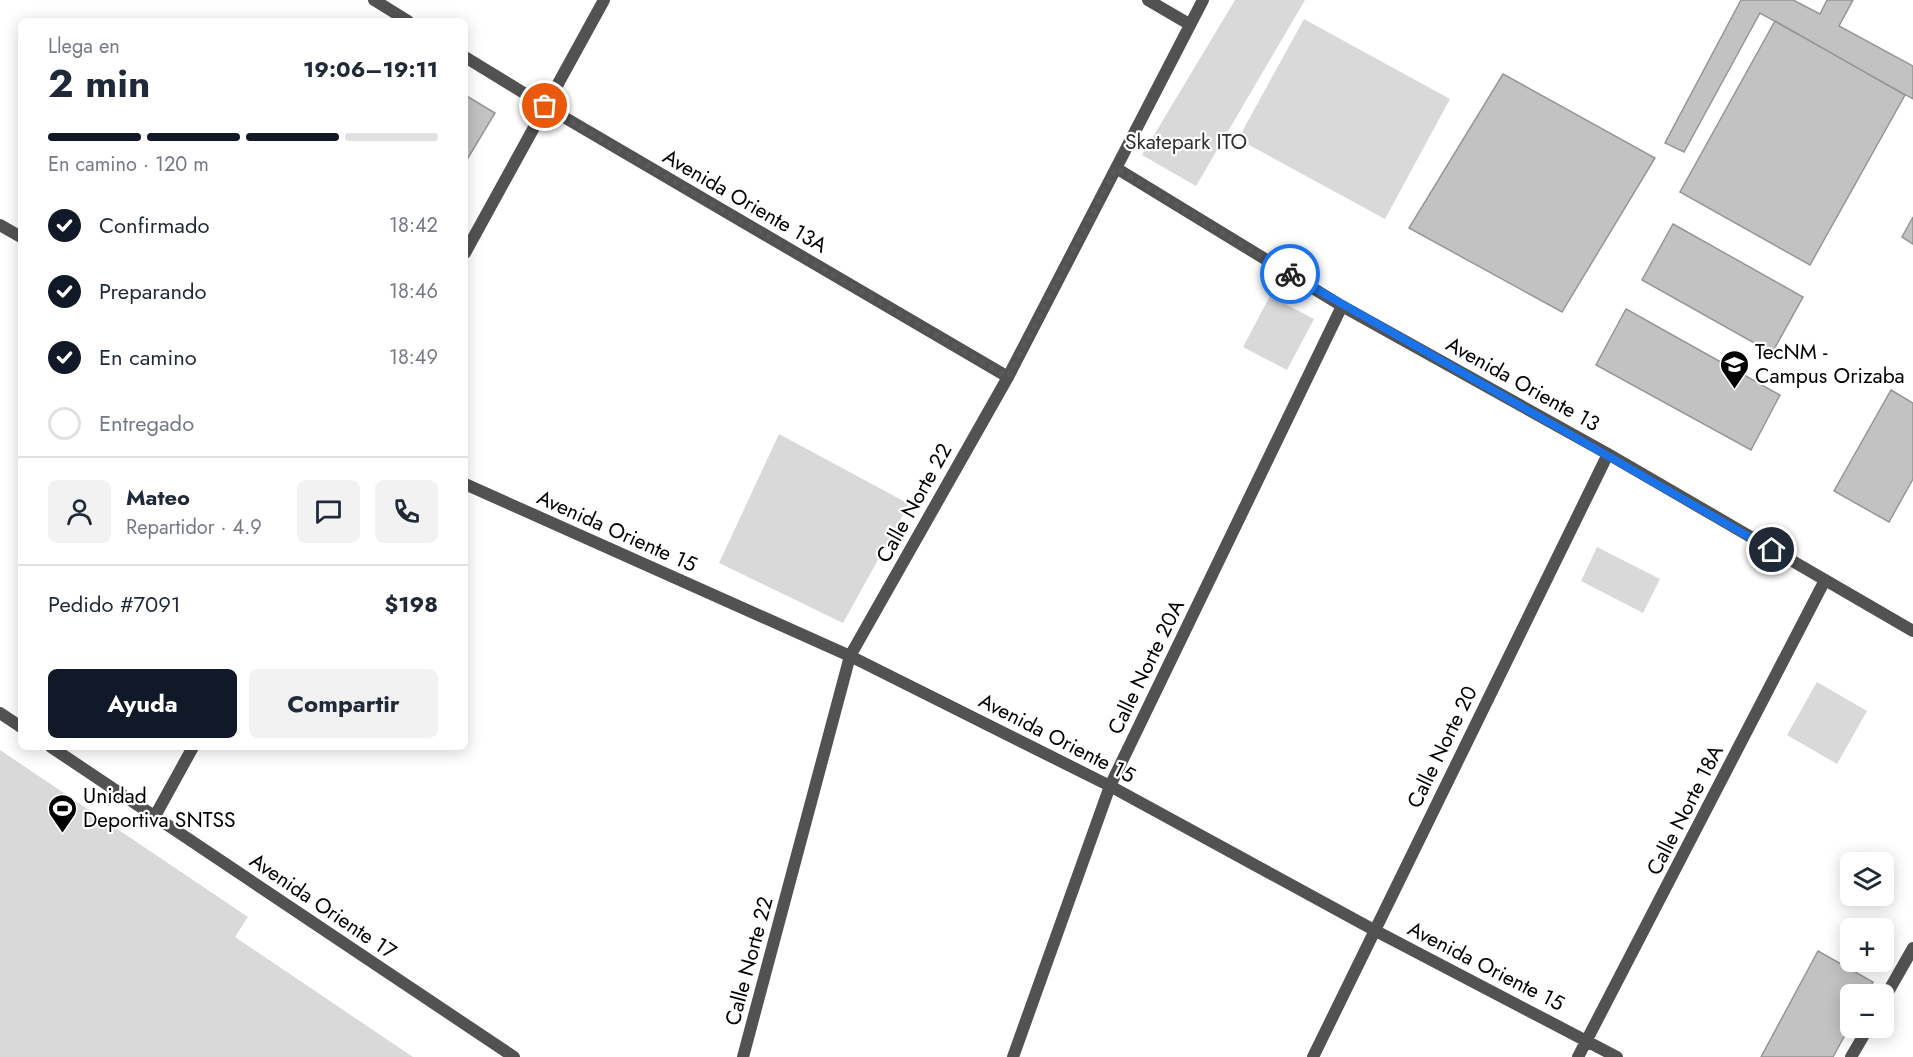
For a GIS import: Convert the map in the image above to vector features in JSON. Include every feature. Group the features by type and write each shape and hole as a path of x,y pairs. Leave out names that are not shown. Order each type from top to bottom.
{"street":[{"path":"374,0 403,18"},
{"path":"468,247 604,0"},
{"path":"1148,0 1189,24"},
{"name":"Calle Norte 22","path":"743,1057 850,656 1008,377 1203,0"},
{"name":"Avenida Oriente 13A","path":"468,59 1008,377"},
{"name":"Avenida Oriente 13","path":"1116,168 1342,306 1608,454 1913,631"},
{"path":"0,225 18,235"},
{"name":"Calle Norte 20A","path":"1013,1057 1110,786 1342,306"},
{"name":"Calle Norte 20","path":"1313,1057 1608,454"},
{"name":"Avenida Oriente 15","path":"468,485 850,656 1110,786 1374,930 1617,1057"},
{"name":"Calle Norte 18A","path":"1578,1057 1825,580"},
{"path":"0,713 18,725"},
{"name":"Avenida Oriente 17","path":"56,750 514,1057"},
{"path":"155,816 191,750"},
{"path":"1893,984 1913,948"},
{"path":"1851,1057 1862,1038"}],"green space":[{"name":"Skatepark ITO","path":"1235,0 1305,0 1196,186 1142,155"},
{"path":"1304,19 1450,99 1385,219 1238,139"},
{"path":"1270,296 1314,319 1287,370 1243,347"},
{"path":"779,434 909,504 843,623 719,563"},
{"path":"1597,547 1660,579 1643,613 1581,581"},
{"path":"1817,682 1867,711 1837,764 1787,735"},
{"name":"Unidad Deportiva SNTSS","path":"0,750 248,917 235,937 413,1057 0,1057"}],"building":[{"path":"1741,0 1793,0 1820,14 1827,0 1853,0 1839,26 1913,66 1913,99 1760,13 1684,152 1665,143"},
{"path":"1775,21 1905,95 1810,265 1680,192"},
{"path":"1503,74 1655,158 1562,312 1409,228"},
{"path":"468,97 495,113 468,158"},
{"path":"1913,217 1913,244 1902,237"},
{"path":"1673,224 1803,297 1772,353 1642,280"},
{"path":"1626,309 1780,395 1751,450 1596,365"},
{"path":"1891,390 1913,403 1913,479 1889,522 1834,491"},
{"path":"1818,951 1840,963 1840,972 1855,972 1873,982 1872,984 1840,984 1840,1038 1843,1038 1833,1057 1761,1057"}],"way so far":[{"path":"545,106 1008,377 1116,168 1290,274"}],"place":[{"name":"TecNM - Campus Orizaba","path":"1734,390"},
{"name":"Unidad Deportiva SNTSS","path":"62,834"}],"route":[{"path":"1290,274 1342,306 1608,454 1772,550"}]}
